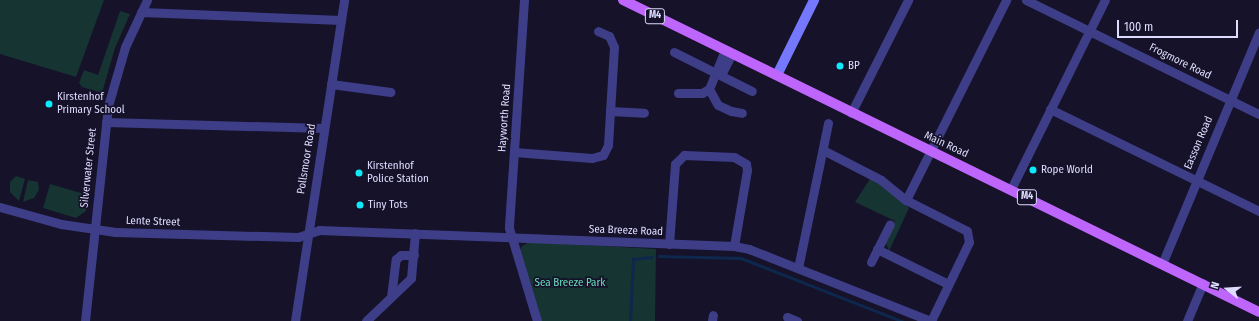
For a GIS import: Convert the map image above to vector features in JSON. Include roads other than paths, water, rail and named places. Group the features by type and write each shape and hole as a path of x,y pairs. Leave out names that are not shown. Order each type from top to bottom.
{"main road":[{"name":"Main Road","path":"623,0 851,113 1203,283 1259,312"},
{"path":"777,75 814,0"}],"street":[{"name":"Silverwater Street","path":"85,321 106,122 118,67 147,0"},
{"name":"Pollsmoor Road","path":"295,321 344,0"},
{"name":"Hayworth Road","path":"524,0 509,228 537,321"},
{"path":"851,113 908,0"},
{"path":"906,200 932,151 1006,0"},
{"name":"Frogmore Road","path":"1026,0 1259,114"},
{"path":"1011,189 1105,0"},
{"path":"141,12 341,20"},
{"path":"514,152 598,157 603,155 608,145 614,47 609,36 598,31"},
{"name":"Easson Road","path":"1162,264 1259,32"},
{"path":"678,94 702,93 709,89 717,73 723,71 728,51"},
{"path":"674,52 752,91"},
{"path":"331,84 390,92"},
{"path":"709,89 718,105 731,111 742,113"},
{"path":"1050,109 1259,211"},
{"path":"610,111 644,113"},
{"path":"106,122 324,128"},
{"path":"798,268 828,123"},
{"path":"822,150 881,180 906,200 963,228 968,234 968,242 931,321"},
{"path":"669,244 675,164 684,155 734,157 744,161 747,170 734,246"},
{"name":"Lente Street","path":"0,207 61,224 94,230 275,237 307,235"},
{"path":"871,262 890,224"},
{"name":"Sea Breeze Road","path":"307,235 319,230 511,236 734,246 798,268 931,321"},
{"path":"366,321 411,278 415,233"},
{"path":"877,249 948,284"},
{"path":"391,297 396,259 401,255 414,255"},
{"path":"1187,321 1203,283"},
{"path":"787,317 797,321"}],"waterway":[{"path":"659,256 741,258 902,321"},
{"path":"630,321 633,259 652,257"}],"place":[{"name":"BP","path":"840,66"},
{"name":"Kirstenhof Primary School","path":"49,104"},
{"name":"Rope World","path":"1033,170"},
{"name":"Kirstenhof Police Station","path":"359,173"},
{"name":"Tiny Tots","path":"360,205"}],"park label":[{"name":"Sea Breeze Park","path":"570,283"}]}
